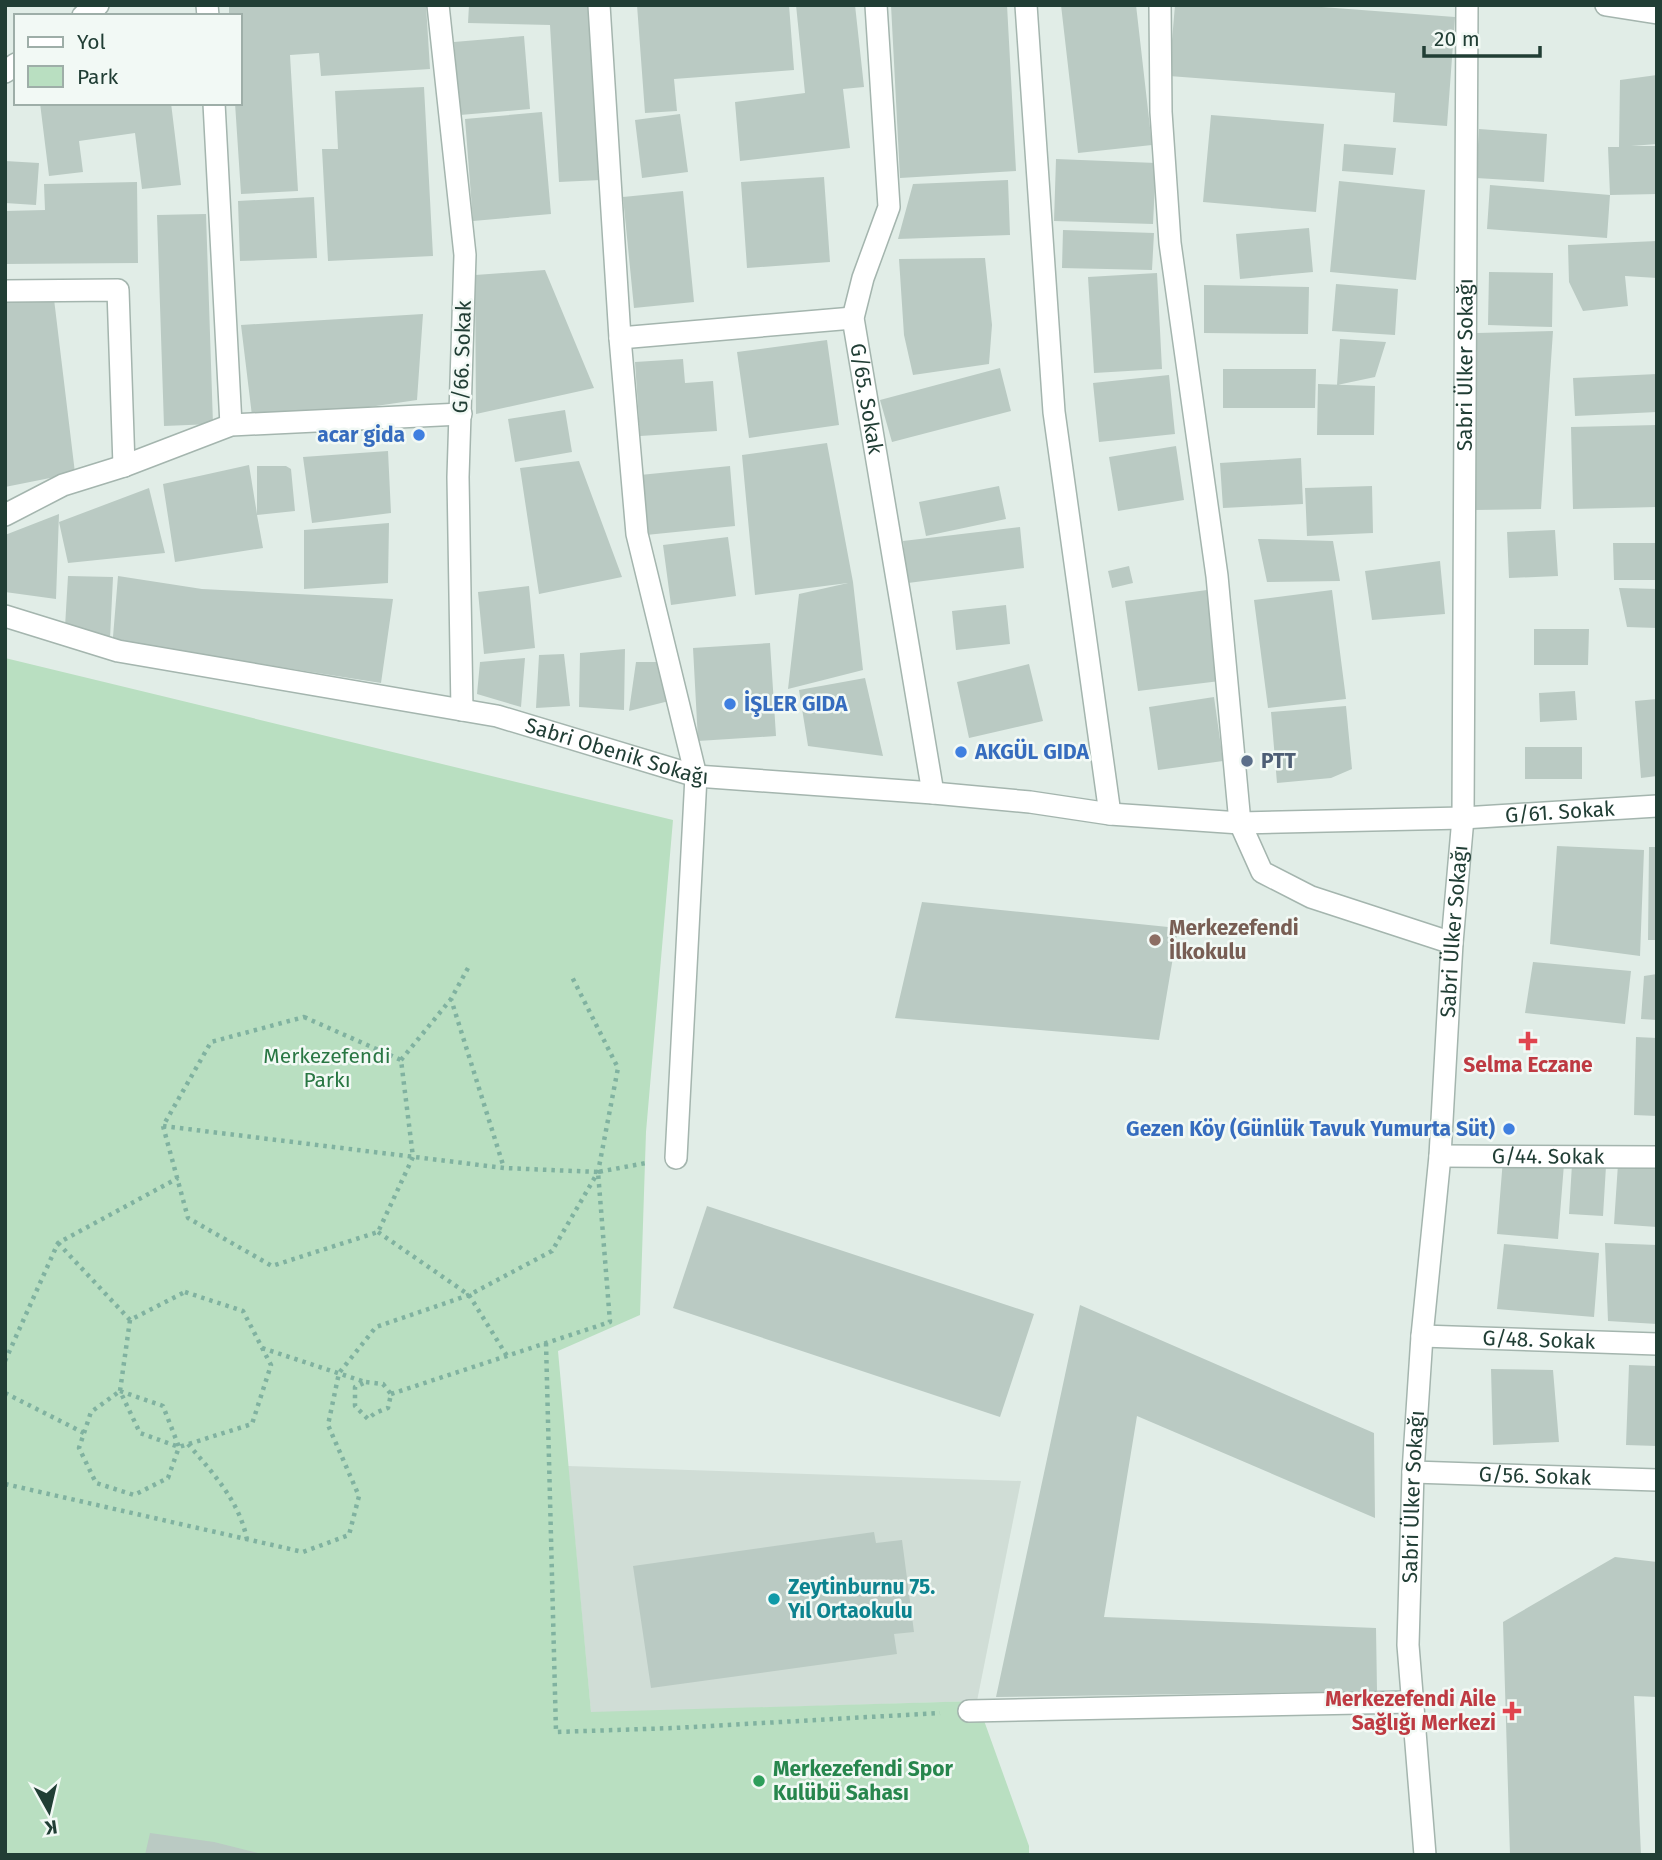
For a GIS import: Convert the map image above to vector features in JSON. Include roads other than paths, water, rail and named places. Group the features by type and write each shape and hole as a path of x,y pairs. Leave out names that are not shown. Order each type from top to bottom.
{"street":[{"name":"G/66. Sokak","path":"438,5 465,255 458,477 462,710"},
{"path":"599,5 620,338 637,534 696,776 676,1158"},
{"name":"G/65. Sokak","path":"876,5 889,207 863,278 853,318 933,793"},
{"path":"1026,5 1054,412 1110,814"},
{"path":"1160,5 1161,113 1170,243 1217,576 1240,823 1262,872 1311,897 1452,943"},
{"name":"Sabri Ülker Sokağı","path":"1425,1855 1408,1646 1413,1472 1422,1336 1440,1156 1462,818 1467,5"},
{"path":"1606,5 1657,13"},
{"path":"214,105 231,425"},
{"path":"5,291 118,290 124,466"},
{"path":"620,338 853,318"},
{"path":"5,515 63,485 124,466 231,425 461,414"},
{"name":"Sabri Obenik Sokağı","path":"5,616 118,651 497,716 696,776 933,793 1030,802 1110,814 1240,823"},
{"name":"G/61. Sokak","path":"1240,823 1462,818 1657,806"},
{"name":"G/44. Sokak","path":"1440,1156 1657,1157"},
{"name":"G/48. Sokak","path":"1422,1336 1657,1344"},
{"name":"G/56. Sokak","path":"1413,1472 1657,1480"},
{"path":"969,1711 1411,1702"}],"place":[{"name":"acar gida","path":"419,435"},
{"name":"İŞLER GIDA","path":"730,704"},
{"name":"AKGÜL GIDA","path":"961,752"},
{"name":"PTT","path":"1247,761"},
{"name":"Merkezefendi İlkokulu","path":"1155,940"},
{"name":"Selma Eczane","path":"1528,1041"},
{"name":"Gezen Köy (Günlük Tavuk Yumurta Süt)","path":"1509,1129"},
{"name":"Zeytinburnu 75. Yıl Ortaokulu","path":"774,1599"},
{"name":"Merkezefendi Aile Sağlığı Merkezi","path":"1512,1711"},
{"name":"Merkezefendi Spor Kulübü Sahası","path":"759,1781"}],"park label":[{"name":"Merkezefendi Parkı","path":"327,1068"}]}
